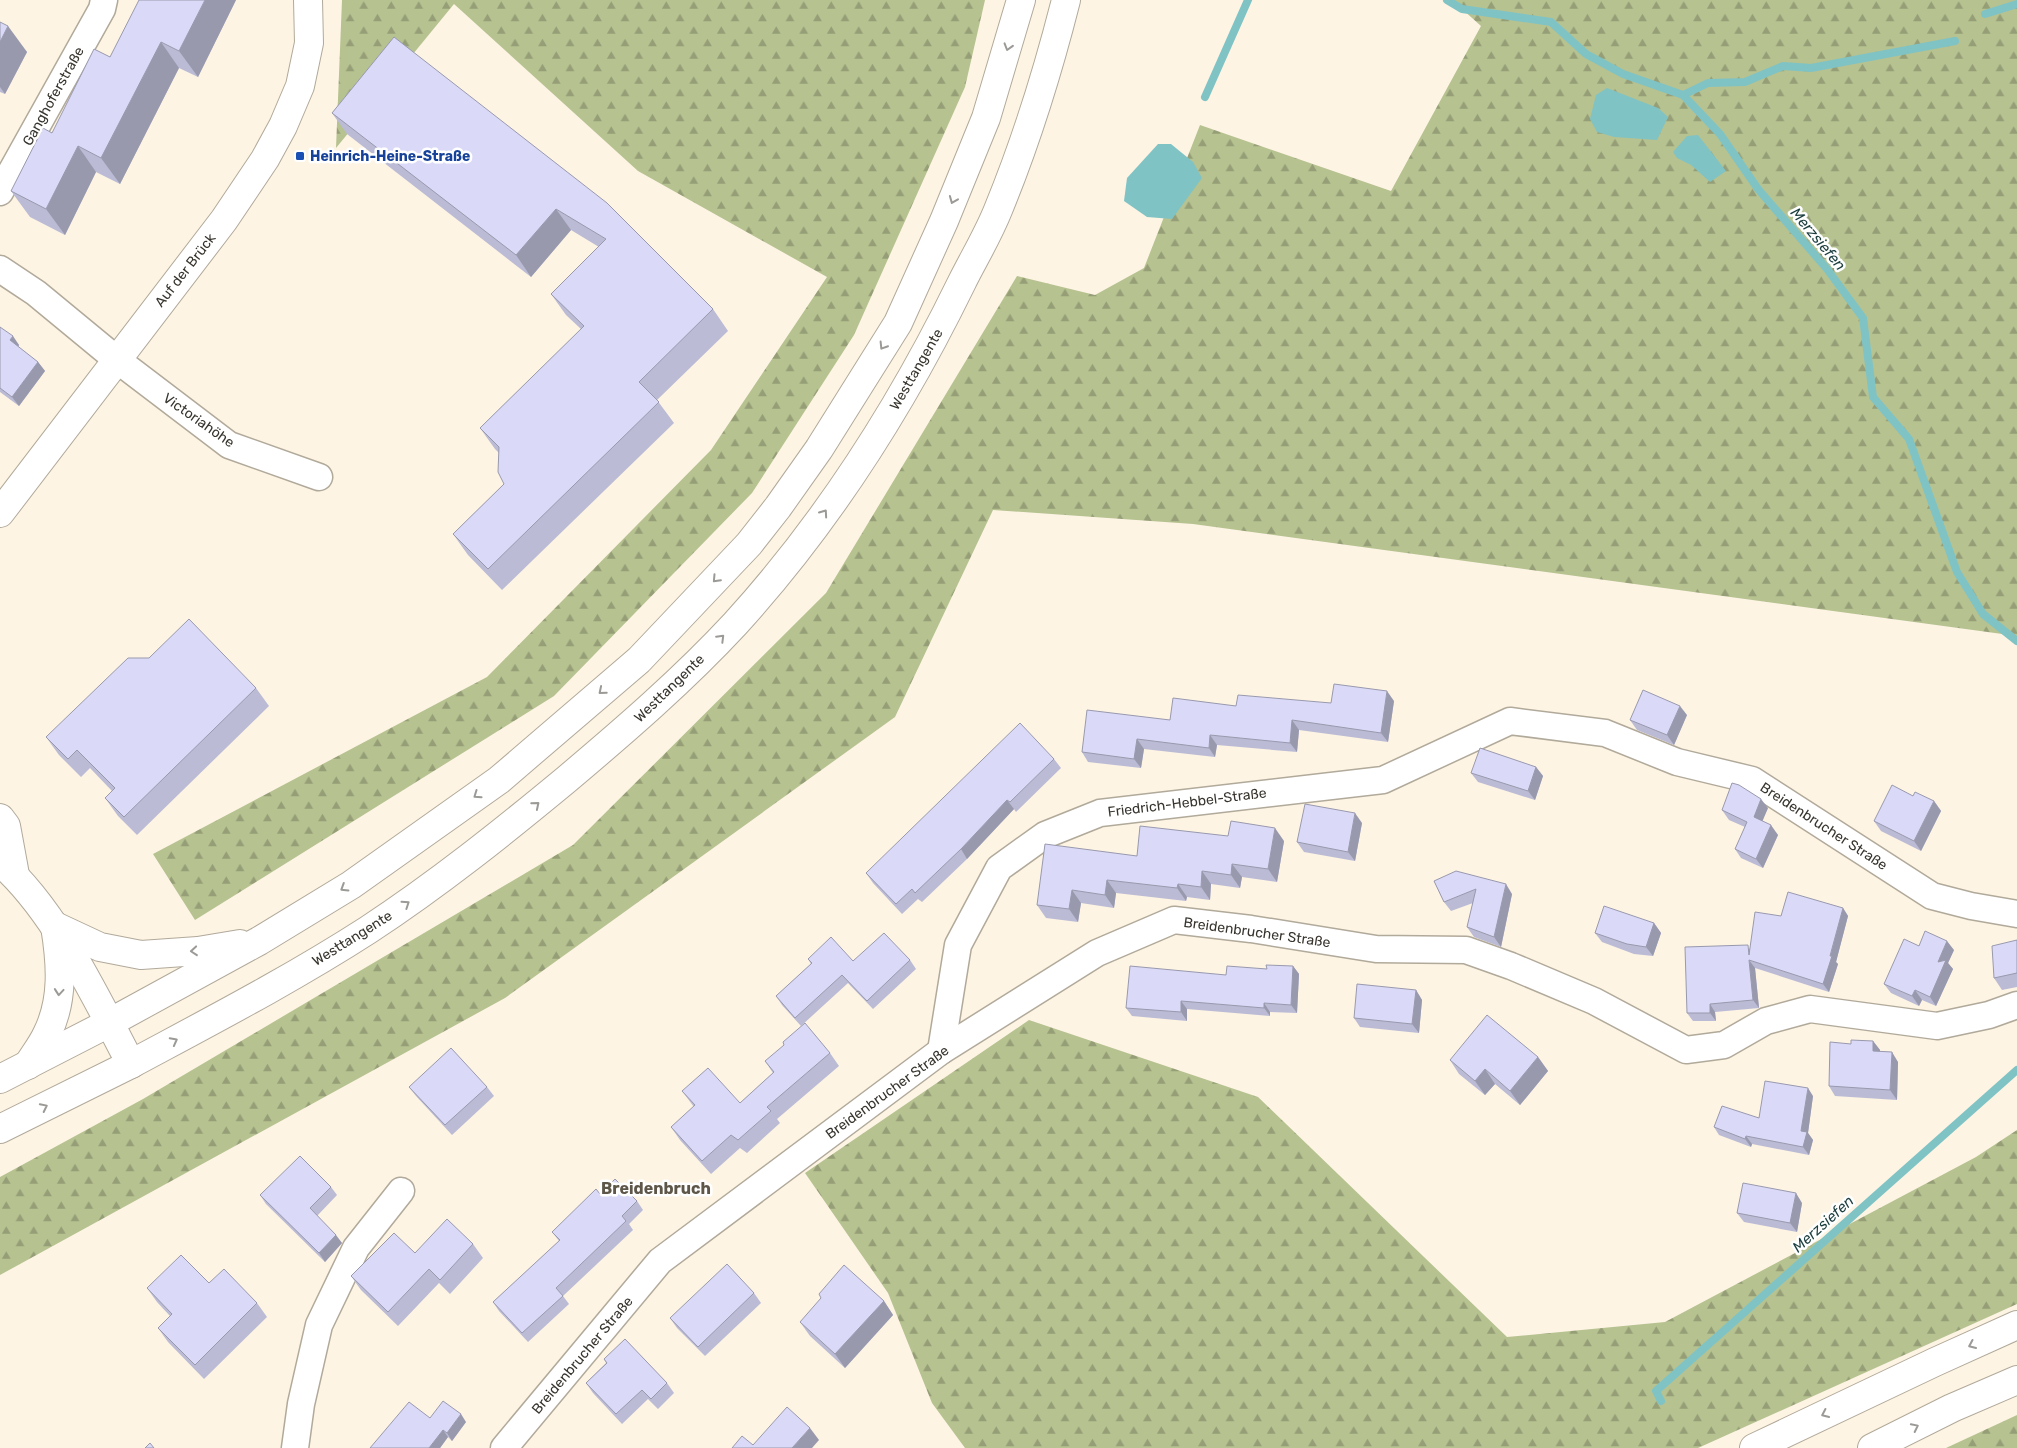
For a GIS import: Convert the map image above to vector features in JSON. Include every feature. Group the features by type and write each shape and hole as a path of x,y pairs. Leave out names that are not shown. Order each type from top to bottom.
{"main road":[{"name":"Auf der Brück","path":"0,513 224,220 265,159 283,126 300,86 309,43 308,0"},
{"path":"0,1079 259,942 351,884 499,780 639,660 749,544 819,449 898,323 944,221 986,118 1021,0"},
{"name":"Westtangente","path":"0,1129 131,1064 250,1001 366,931 420,894 507,829 640,717 735,624 805,540 878,436 938,331 997,212 1028,131 1055,44 1066,0"},
{"path":"0,818 6,826 8,868 55,926 131,1064"},
{"path":"55,926 100,947 141,955 198,951 259,942"},
{"path":"28,1064 47,1034 58,1000 61,964 55,926"},
{"path":"1754,1448 1934,1362 2017,1326"},
{"path":"1872,1448 1952,1408 2017,1380"}],"street":[{"name":"Ganghoferstraße","path":"0,192 102,9 104,0"},
{"path":"0,268 36,293 116,359"},
{"name":"Victoriahöhe","path":"116,359 229,445 319,477"},
{"name":"Breidenbrucher Straße","path":"1510,721 1605,733 1676,762 1752,780 1932,896 1971,906 2017,914"},
{"name":"Friedrich-Hebbel-Straße","path":"941,1051 958,945 999,868 1045,835 1100,813 1383,780 1510,721"},
{"name":"Breidenbrucher Straße","path":"504,1448 660,1260 941,1051 1097,953 1174,920 1251,929 1376,949 1466,950 1511,966 1594,1001 1686,1050 1724,1045 1766,1021 1810,1009 1937,1026 1989,1015 2017,1005"},
{"path":"294,1448 301,1404 319,1325 356,1248 401,1190"}],"green space":[{"path":"342,0 985,0 965,87 854,335 752,493 554,696 195,920 153,854 487,677 711,450 827,277 638,171 454,4 336,148"},
{"path":"1452,0 2017,0 2017,636 1193,524 993,510 895,717 505,998 0,1275 0,1177 143,1099 573,845 826,593 1017,276 1095,295 1144,268 1200,125 1391,191 1481,26"},
{"path":"1029,1020 1258,1097 1507,1337 1665,1322 1976,1157 2017,1130 2017,1304 1698,1448 965,1448 932,1403 888,1293 805,1173"},
{"path":"2017,1415 2017,1448 1946,1448"}],"water":[{"path":"1607,88 1658,108 1668,117 1657,140 1614,137 1597,132 1590,119 1596,95"},
{"path":"1698,135 1726,171 1710,182 1691,165 1677,158 1673,152 1687,136"},
{"path":"1158,144 1171,144 1193,162 1202,178 1172,219 1147,217 1124,201 1127,178"}],"building":[{"path":"139,0 205,0 179,51 161,42 101,158 78,146 46,209 11,191 43,128 52,133 94,49 110,57"},
{"path":"0,22 8,26 0,42"},
{"path":"394,37 607,203 713,309 639,382 659,402 488,569 453,534 504,484 498,472 499,447 480,428 584,326 551,294 606,239 556,209 516,255 332,113"},
{"path":"0,327 13,336 10,340 38,362 12,397 0,388"},
{"path":"189,619 256,688 124,817 105,798 115,788 77,750 68,759 46,737 128,658 149,658"},
{"path":"1334,684 1387,691 1381,733 1292,720 1290,743 1210,735 1209,748 1137,739 1134,759 1082,752 1087,710 1170,720 1173,698 1236,706 1238,695 1331,703"},
{"path":"1643,690 1680,706 1667,735 1630,720"},
{"path":"1020,723 1054,759 1010,802 1007,800 961,849 915,893 912,889 896,904 866,873"},
{"path":"1480,748 1536,767 1528,791 1471,773"},
{"path":"1732,783 1739,785 1761,799 1754,817 1771,825 1756,859 1735,849 1747,822 1722,810"},
{"path":"1892,785 1913,796 1915,792 1934,801 1914,841 1874,821"},
{"path":"1305,804 1355,813 1348,852 1297,842"},
{"path":"1231,821 1275,828 1268,869 1232,864 1231,875 1202,871 1201,887 1178,884 1177,888 1107,880 1105,895 1072,890 1069,909 1037,905 1045,844 1137,856 1140,826 1228,836"},
{"path":"1456,871 1506,884 1494,937 1467,927 1476,889 1444,902 1434,881"},
{"path":"1788,892 1843,908 1830,956 1832,956 1823,984 1749,960 1753,1000 1710,1004 1710,1013 1687,1013 1685,947 1748,945 1749,955 1755,912 1781,916"},
{"path":"1604,906 1654,923 1646,947 1627,944 1595,933"},
{"path":"1925,931 1947,941 1938,962 1946,960 1930,997 1915,990 1912,996 1884,984 1904,939 1919,946"},
{"path":"884,933 910,960 867,1001 842,975 795,1018 776,996 812,963 808,959 831,937 853,961"},
{"path":"2017,940 2017,973 1994,978 1992,946"},
{"path":"1266,965 1293,966 1291,1005 1264,1003 1264,1008 1181,1001 1181,1012 1126,1008 1130,966 1226,975 1227,966 1267,969"},
{"path":"1357,984 1416,990 1412,1024 1354,1018"},
{"path":"1487,1015 1538,1057 1510,1091 1485,1069 1475,1081 1450,1060"},
{"path":"805,1023 830,1053 767,1107 771,1111 738,1140 731,1135 702,1161 671,1127 695,1105 682,1091 708,1068 740,1103 774,1072 765,1061"},
{"path":"1851,1040 1873,1041 1873,1051 1892,1052 1890,1090 1829,1086 1830,1042 1851,1044"},
{"path":"451,1048 487,1087 445,1125 409,1087"},
{"path":"1765,1081 1808,1088 1801,1131 1807,1132 1803,1147 1746,1136 1745,1139 1714,1127 1722,1106 1759,1118"},
{"path":"300,1156 331,1187 310,1208 336,1235 319,1253 260,1195"},
{"path":"615,1179 637,1201 622,1216 626,1221 556,1288 563,1296 522,1333 493,1302 560,1240 552,1232 596,1189 600,1194"},
{"path":"1743,1183 1796,1193 1790,1223 1737,1213"},
{"path":"447,1219 473,1244 440,1280 429,1269 388,1312 351,1276 394,1233 415,1253"},
{"path":"181,1255 209,1283 224,1269 257,1303 195,1365 158,1328 172,1314 147,1288"},
{"path":"727,1264 754,1293 698,1347 670,1318"},
{"path":"844,1265 884,1301 835,1354 800,1322 821,1298 819,1294"},
{"path":"625,1339 667,1383 651,1399 642,1390 616,1414 586,1383 607,1363 604,1359"},
{"path":"443,1401 461,1414 447,1433 443,1430 429,1448 370,1448 409,1402 430,1418"},
{"path":"787,1407 810,1428 792,1448 732,1448 742,1436 753,1445"},
{"path":"150,1443 154,1448 145,1448"}],"waterway":[{"path":"1205,97 1248,0"},
{"name":"Merzsiefen","path":"1447,0 1462,9 1551,22 1586,54 1623,74 1683,95 1720,134 1758,189 1827,269 1863,318 1873,397 1909,439 1957,572 1983,614 2017,641"},
{"path":"1985,14 2017,4"},
{"path":"1683,95 1708,83 1745,82 1783,66 1811,68 1955,41"},
{"name":"Merzsiefen","path":"1661,1401 1656,1391 2017,1070"}],"place":[{"name":"Heinrich-Heine-Straße","path":"300,156"}],"district":[{"name":"Breidenbruch","path":"656,1188"}]}
